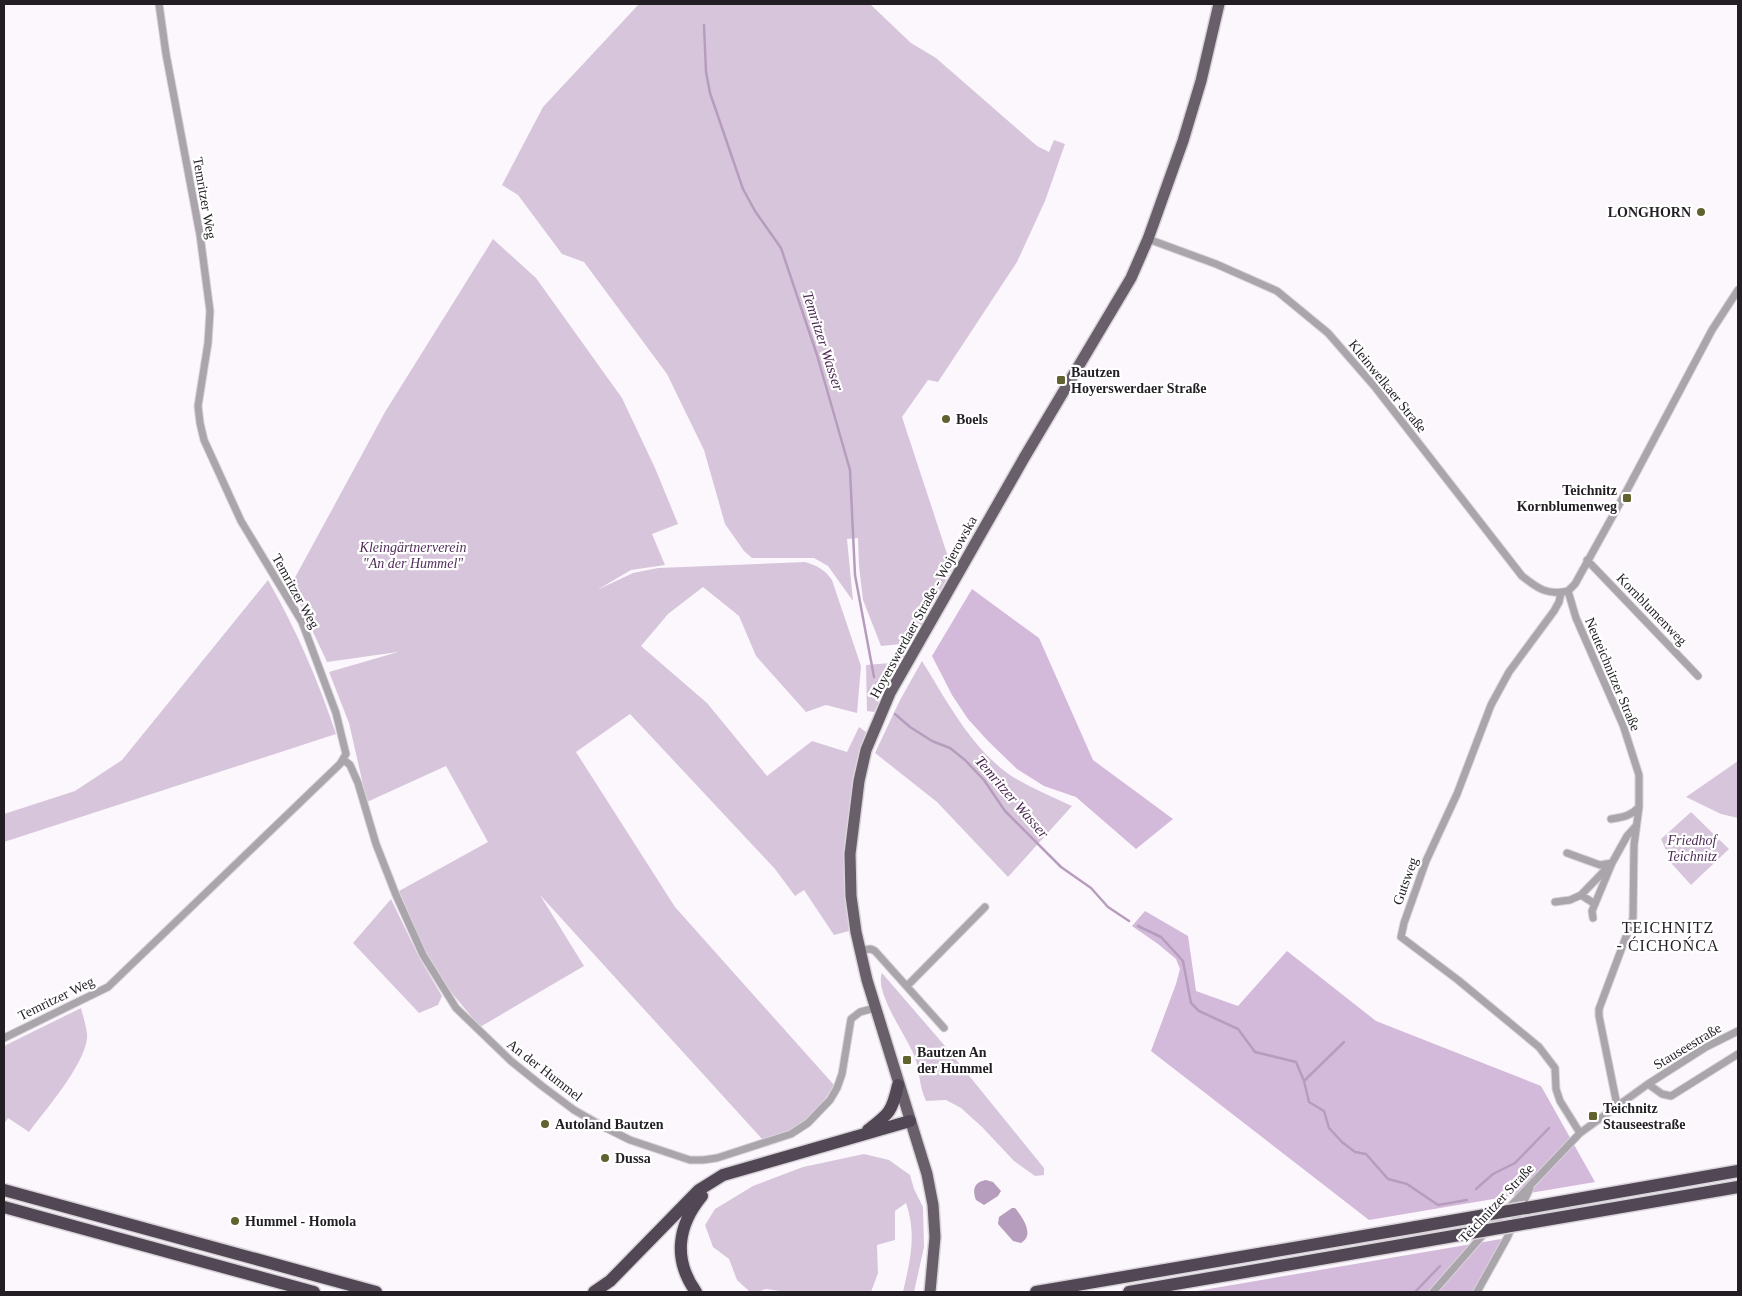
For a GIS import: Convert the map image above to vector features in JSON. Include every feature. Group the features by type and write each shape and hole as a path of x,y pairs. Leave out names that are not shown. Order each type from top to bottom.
{"highway":[{"path":"862,1135 887,1116 895,1101 898,1085"},
{"path":"594,1292 610,1280 699,1190 723,1175 738,1169 751,1167 910,1121"},
{"path":"696,1292 688,1278 681,1256 684,1226 692,1209 703,1196 714,1187 751,1167"},
{"path":"1036,1292 1738,1171"},
{"path":"1128,1292 1738,1187"},
{"path":"4,1190 376,1292"},
{"path":"4,1207 314,1292"},
{"path":"279,1282 296,1292"}],"main road":[{"name":"Hoyerswerdaer Straße - Wojerowska","path":"930,1292 935,1237 933,1205 926,1174 859,950 851,896 850,854 859,781 866,750 890,693 1024,458 1132,278 1148,239 1196,100 1219,4"}],"street":[{"name":"Temritzer Weg","path":"4,1038 108,987 344,760 346,749 336,713 302,622 241,521 204,440 198,406 208,343 210,311 200,235 166,54 159,4"},
{"name":"Kleinwelkaer Straße","path":"1148,239 1216,264 1277,291 1328,333 1375,387 1522,576 1553,594 1564,592"},
{"path":"1564,592 1575,584 1716,324 1738,290"},
{"name":"Kornblumenweg","path":"1587,560 1698,676"},
{"name":"Neuteichnitzer Straße","path":"1564,592 1598,667 1640,774 1639,807 1634,845 1633,918 1599,1010 1606,1057 1617,1105"},
{"name":"Gutsweg","path":"1564,592 1554,611 1509,672 1491,705 1457,794 1426,860 1401,937 1458,980 1539,1047 1555,1068 1556,1089 1560,1101 1580,1133"},
{"name":"An der Hummel","path":"344,760 350,765 358,783 376,844 423,955 456,1008 511,1061 542,1086 574,1110 630,1140 690,1160 703,1160 717,1158 791,1134 808,1124 830,1100 842,1074 852,1019 860,1012 875,1008"},
{"path":"1611,819 1633,814 1639,807"},
{"path":"1592,918 1592,911 1612,863 1627,836 1637,826"},
{"path":"1567,852 1600,865 1612,863"},
{"path":"1555,902 1570,900 1581,895 1612,863"},
{"path":"1581,895 1595,904"},
{"path":"907,986 985,907"},
{"path":"859,950 871,949 875,951 944,1028"},
{"name":"Stauseestraße","path":"1580,1133 1648,1084 1706,1047 1738,1031"},
{"name":"Stauseestraße","path":"1648,1084 1662,1094 1671,1096 1738,1054"},
{"name":"Teichnitzer Straße","path":"1432,1292 1533,1181 1580,1133"},
{"path":"1477,1292 1507,1238 1533,1181"}],"green space":[{"path":"639,4 870,4 911,43 936,58 1037,146 1049,152 1054,140 1065,144 1045,201 1017,262 938,382 928,380 902,417 952,569 874,712 867,711 866,665 890,663 901,644 881,646 863,600 858,538 847,539 853,601 828,566 814,558 752,558 744,551 725,524 704,450 667,374 584,262 562,254 518,195 502,185 543,107"},
{"name":"Kleingärtnerverein \"An der Hummel\"","path":"493,239 536,278 622,398 655,468 678,524 652,534 665,565 631,570 597,590 633,573 658,568 805,562 820,568 832,580 861,666 857,713 826,705 806,712 756,656 739,616 703,587 668,614 641,646 707,703 767,776 812,741 847,752 859,727 866,732 853,785 844,860 849,931 834,935 804,890 795,896 775,869 630,714 576,752 675,907 834,1085 811,1116 793,1130 782,1135 763,1140 540,895 584,966 480,1027 451,992 426,953 399,891 488,842 446,766 367,802 349,723 329,672 398,652 327,662 291,585 385,412"},
{"path":"268,580 306,655 336,734 4,842 4,814 75,791 122,760"},
{"path":"922,661 962,724 998,766 1035,789 1072,806 1008,877 937,802 875,753 900,700"},
{"path":"1738,761 1738,818 1721,814 1686,797"},
{"name":"Friedhof Teichnitz","path":"1691,812 1729,849 1691,885 1672,864 1661,839"},
{"path":"391,899 419,957 442,996 438,1005 419,1013 353,943"},
{"path":"882,973 945,1046 1044,1168 1044,1175 1035,1176 1014,1161 961,1108 946,1100 926,1101 914,1055 887,1003 881,981"},
{"path":"81,1008 87,1039 79,1062 71,1075 29,1132 8,1118 4,1124 4,1046"},
{"path":"864,1154 889,1160 910,1175 914,1189 923,1207 924,1247 914,1292 903,1292 912,1237 906,1203 895,1211 895,1240 877,1245 878,1273 871,1292 787,1292 766,1289 750,1292 737,1280 729,1259 713,1247 705,1225 715,1209 753,1186 803,1167"}],"shaded area":[{"path":"972,589 1039,638 1093,760 1173,819 1136,849 1076,797 1044,786 1017,769 968,719 952,695 932,656"},
{"path":"1145,911 1188,936 1196,991 1238,1006 1287,951 1376,1021 1541,1086 1595,1182 1369,1220 1151,1051 1180,969 1176,959 1132,926"},
{"path":"986,1180 993,1182 1001,1191 998,1196 984,1205 976,1200 974,1190 979,1183"},
{"path":"1015,1208 1026,1226 1027,1236 1021,1243 1013,1241 998,1224 999,1217"},
{"path":"1507,1238 1477,1292 1191,1292"}],"waterway":[{"name":"Temritzer Wasser","path":"704,25 706,72 710,93 743,189 755,211 781,248 817,355 850,470 855,575 874,677"},
{"name":"Temritzer Wasser","path":"895,714 910,727 932,741 950,748 965,760 984,780 1005,811 1061,867 1091,888 1108,907 1129,921"},
{"name":"Temritzer Wasser","path":"1138,926 1161,937 1183,961 1191,1003 1199,1011 1238,1029 1255,1052 1296,1062 1304,1081 1309,1102 1324,1111 1329,1128 1342,1142 1355,1152 1366,1154 1388,1179 1407,1184 1438,1205 1467,1200"},
{"path":"1304,1081 1344,1042"},
{"path":"1476,1189 1493,1174 1515,1163 1549,1128"},
{"name":"Temritzer Wasser","path":"1415,1292 1440,1266"}],"place":[{"name":"LONGHORN","path":"1701,212"},
{"name":"Bautzen Hoyerswerdaer Straße","path":"1061,380"},
{"name":"Boels","path":"946,419"},
{"name":"Teichnitz Kornblumenweg","path":"1627,498"},
{"name":"Bautzen An der Hummel","path":"907,1060"},
{"name":"Teichnitz Stauseestraße","path":"1593,1116"},
{"name":"Autoland Bautzen","path":"545,1124"},
{"name":"Dussa","path":"605,1158"},
{"name":"Hummel - Homola","path":"235,1221"}],"district":[{"name":"TEICHNITZ - ĆICHOŃCA","path":"1668,936"}]}
